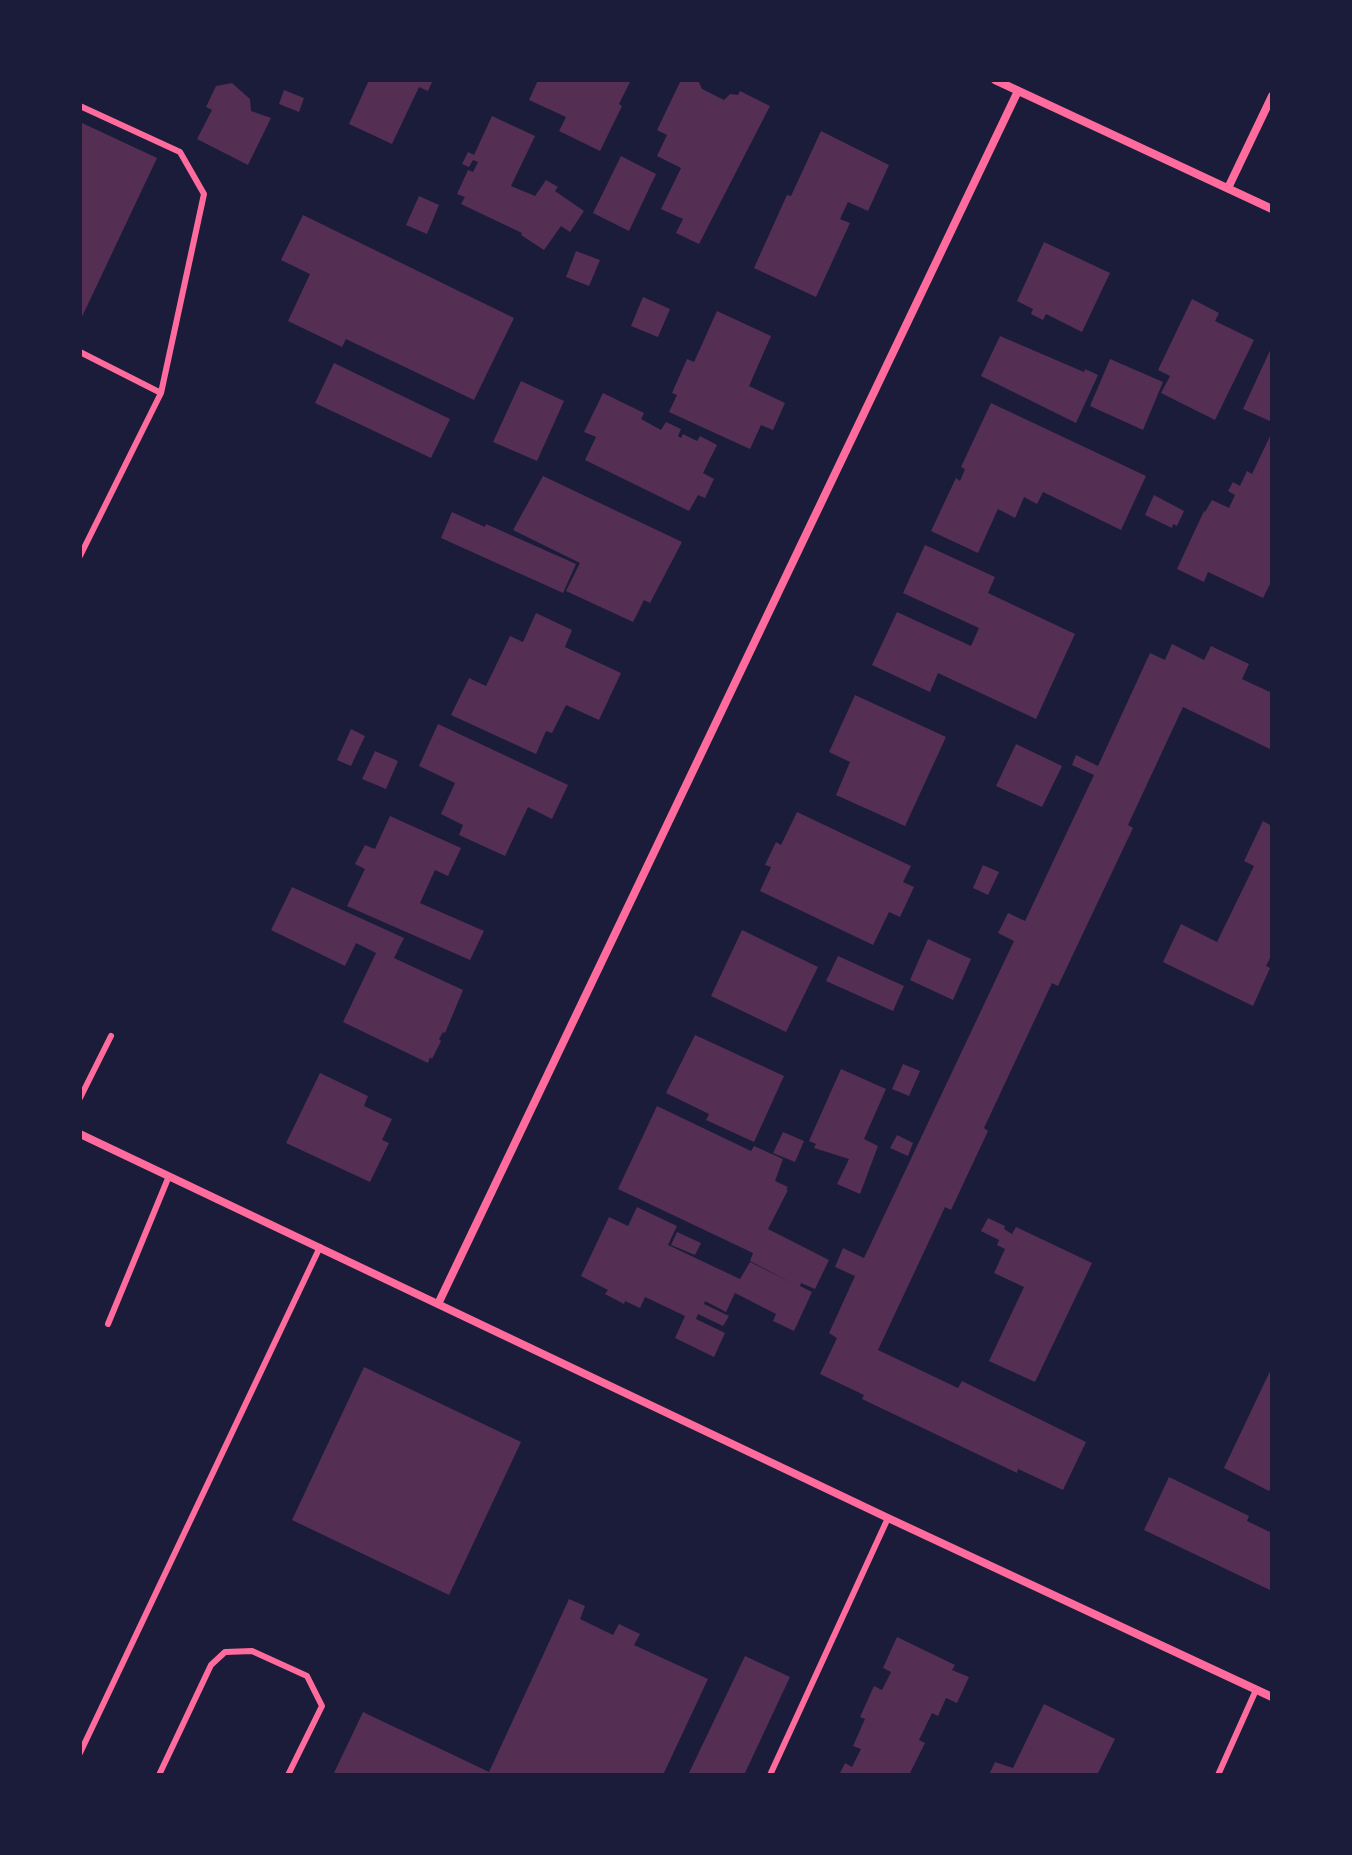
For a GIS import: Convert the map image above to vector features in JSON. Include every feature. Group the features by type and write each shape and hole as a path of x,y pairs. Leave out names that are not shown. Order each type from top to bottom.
{"street":[{"path":"995,80 1272,209"},
{"path":"438,1304 1018,91"},
{"path":"1228,188 1272,96"},
{"path":"80,1134 1272,1697"}],"lane":[{"path":"80,106 180,152 204,194 161,393 80,556"},
{"path":"80,352 161,393"},
{"path":"80,1098 111,1036"},
{"path":"108,1324 169,1176"},
{"path":"80,1753 320,1247"},
{"path":"770,1775 888,1518"},
{"path":"159,1775 211,1665 225,1652 252,1651 307,1676 322,1706 288,1775"},
{"path":"1218,1775 1256,1690"}],"building":[{"path":"369,80 433,80 428,91 419,87 392,144 349,124"},
{"path":"538,80 631,80 600,151 559,131 566,117 529,100"},
{"path":"681,80 698,80 702,89 724,100 730,94 738,95 740,91 770,106 699,244 676,233 683,219 661,209 681,168 657,156 667,135 657,130"},
{"path":"232,83 250,99 251,111 271,118 248,165 197,139 212,110 206,107 216,86"},
{"path":"284,90 304,98 299,112 279,104"},
{"path":"492,116 535,136 511,186 535,196 546,180 558,187 555,191 584,211 570,232 561,226 544,250 522,233 461,204 465,197 457,194 468,170 473,172 478,162 473,160 469,167 462,164 468,152 474,155"},
{"path":"80,122 157,158 80,321"},
{"path":"821,131 889,165 868,211 848,202 840,219 850,223 816,297 754,268 787,195 791,196"},
{"path":"621,156 656,174 629,231 593,213"},
{"path":"419,196 439,205 427,234 406,225"},
{"path":"303,215 514,318 474,400 346,339 342,347 288,321 310,274 281,260"},
{"path":"1044,242 1110,273 1082,332 1046,314 1043,320 1031,314 1033,309 1017,301"},
{"path":"576,251 600,260 589,286 566,277"},
{"path":"643,297 670,309 658,337 631,326"},
{"path":"1192,299 1219,313 1215,321 1254,340 1215,420 1161,393 1170,376 1158,370"},
{"path":"717,311 771,336 749,386 785,403 773,430 761,425 750,449 669,412 677,395 672,393 687,359 694,362"},
{"path":"1000,336 1098,375 1076,423 981,376"},
{"path":"1272,346 1272,422 1243,409"},
{"path":"1110,359 1163,382 1143,430 1090,406"},
{"path":"334,363 450,419 431,458 315,403"},
{"path":"521,381 564,401 537,461 493,442"},
{"path":"603,393 644,413 641,419 661,430 666,422 681,429 678,436 681,438 683,434 697,441 700,436 717,445 703,473 714,479 705,498 698,495 689,511 585,460 596,437 584,432"},
{"path":"991,403 1146,476 1121,530 1043,492 1037,504 1024,497 1015,518 998,509 978,553 931,531 956,478 960,481 965,469 961,467"},
{"path":"1272,432 1272,580 1263,598 1208,572 1204,582 1177,569 1204,511 1212,500 1229,508 1235,495 1228,491 1233,482 1240,486 1247,471 1252,474"},
{"path":"543,476 682,542 650,603 644,600 633,622 566,591 580,563 513,530"},
{"path":"1154,495 1184,511 1177,526 1173,524 1172,528 1145,515"},
{"path":"452,512 576,564 563,593 441,538"},
{"path":"925,545 995,577 988,593 1075,634 1036,719 938,673 930,692 872,665 897,612 971,646 979,628 903,593"},
{"path":"536,613 572,630 565,647 621,673 599,720 566,705 552,733 546,731 536,754 451,715 469,678 486,686 510,636 523,642"},
{"path":"1172,644 1204,660 1211,646 1249,664 1242,679 1272,693 1272,750 1183,707 1128,825 1133,828 1058,986 1052,983 984,1128 988,1131 951,1210 945,1207 878,1350 958,1388 962,1381 1086,1442 1063,1490 1018,1469 1017,1473 862,1399 864,1395 820,1374 837,1338 829,1333 855,1276 835,1267 843,1248 864,1258 1014,941 998,933 1008,913 1025,921 1094,775 1072,765 1076,755 1098,766 1150,653 1165,660"},
{"path":"855,695 946,737 905,826 836,795 850,762 829,752"},
{"path":"438,724 568,785 552,819 528,807 505,856 459,835 463,825 441,814 455,783 419,766"},
{"path":"351,729 365,736 351,766 337,760"},
{"path":"1016,744 1062,766 1042,807 996,786"},
{"path":"375,751 398,761 386,789 362,779"},
{"path":"797,812 911,866 903,882 914,887 900,917 889,912 873,945 760,891 771,867 765,865 776,842 781,845"},
{"path":"390,816 461,848 448,876 435,870 420,903 484,931 470,960 347,906 365,869 355,864 365,845 375,849"},
{"path":"1263,821 1272,826 1272,954 1266,966 1270,968 1253,1006 1163,962 1181,924 1217,942 1254,866 1244,861"},
{"path":"983,865 999,872 988,895 973,888"},
{"path":"292,887 404,938 394,958 463,990 428,1063 343,1022 376,953 356,943 345,966 271,930"},
{"path":"742,930 818,967 786,1032 711,996"},
{"path":"928,939 971,959 953,1000 910,980"},
{"path":"838,956 904,986 893,1011 826,981"},
{"path":"695,1035 784,1076 754,1142 706,1120 709,1114 666,1093"},
{"path":"903,1064 920,1071 909,1096 892,1089"},
{"path":"841,1069 886,1089 864,1139 878,1146 860,1194 837,1184 849,1159 814,1148 816,1144 809,1141"},
{"path":"320,1073 368,1096 364,1106 392,1119 382,1140 389,1143 370,1182 286,1143"},
{"path":"657,1106 751,1151 754,1146 783,1159 775,1181 788,1187 788,1190 768,1229 829,1260 815,1289 801,1283 800,1286 812,1292 794,1331 773,1321 776,1314 735,1293 726,1312 705,1301 704,1304 729,1316 723,1326 698,1314 696,1319 725,1333 714,1357 675,1338 685,1316 645,1297 640,1308 625,1301 624,1304 605,1294 608,1290 581,1276 609,1217 628,1226 637,1207 677,1226 668,1245 740,1279 750,1262 792,1283 750,1261 753,1253 618,1189"},
{"path":"783,1132 804,1141 795,1162 773,1153"},
{"path":"897,1135 913,1143 908,1156 890,1148"},
{"path":"988,1218 1005,1226 1004,1229 1012,1234 1016,1227 1092,1263 1035,1382 989,1361 1024,1287 994,1273 1005,1249 997,1245 999,1240 981,1231"},
{"path":"677,1232 701,1243 695,1255 671,1245"},
{"path":"364,1367 521,1442 449,1595 292,1520"},
{"path":"1272,1367 1272,1485 1269,1491 1224,1468"},
{"path":"1169,1477 1249,1516 1247,1521 1272,1533 1272,1591 1144,1530"},
{"path":"569,1599 585,1606 580,1619 613,1635 619,1624 640,1634 634,1645 708,1679 663,1775 333,1775 363,1712 489,1772"},
{"path":"897,1637 955,1665 952,1670 969,1677 957,1703 946,1698 938,1716 932,1713 919,1740 925,1743 909,1775 839,1775 845,1763 852,1767 861,1749 853,1746 865,1719 860,1717 874,1686 882,1690 891,1672 883,1668"},
{"path":"745,1656 790,1677 744,1775 688,1775"},
{"path":"1044,1704 1115,1739 1097,1775 989,1775 995,1762 1013,1768"}]}
